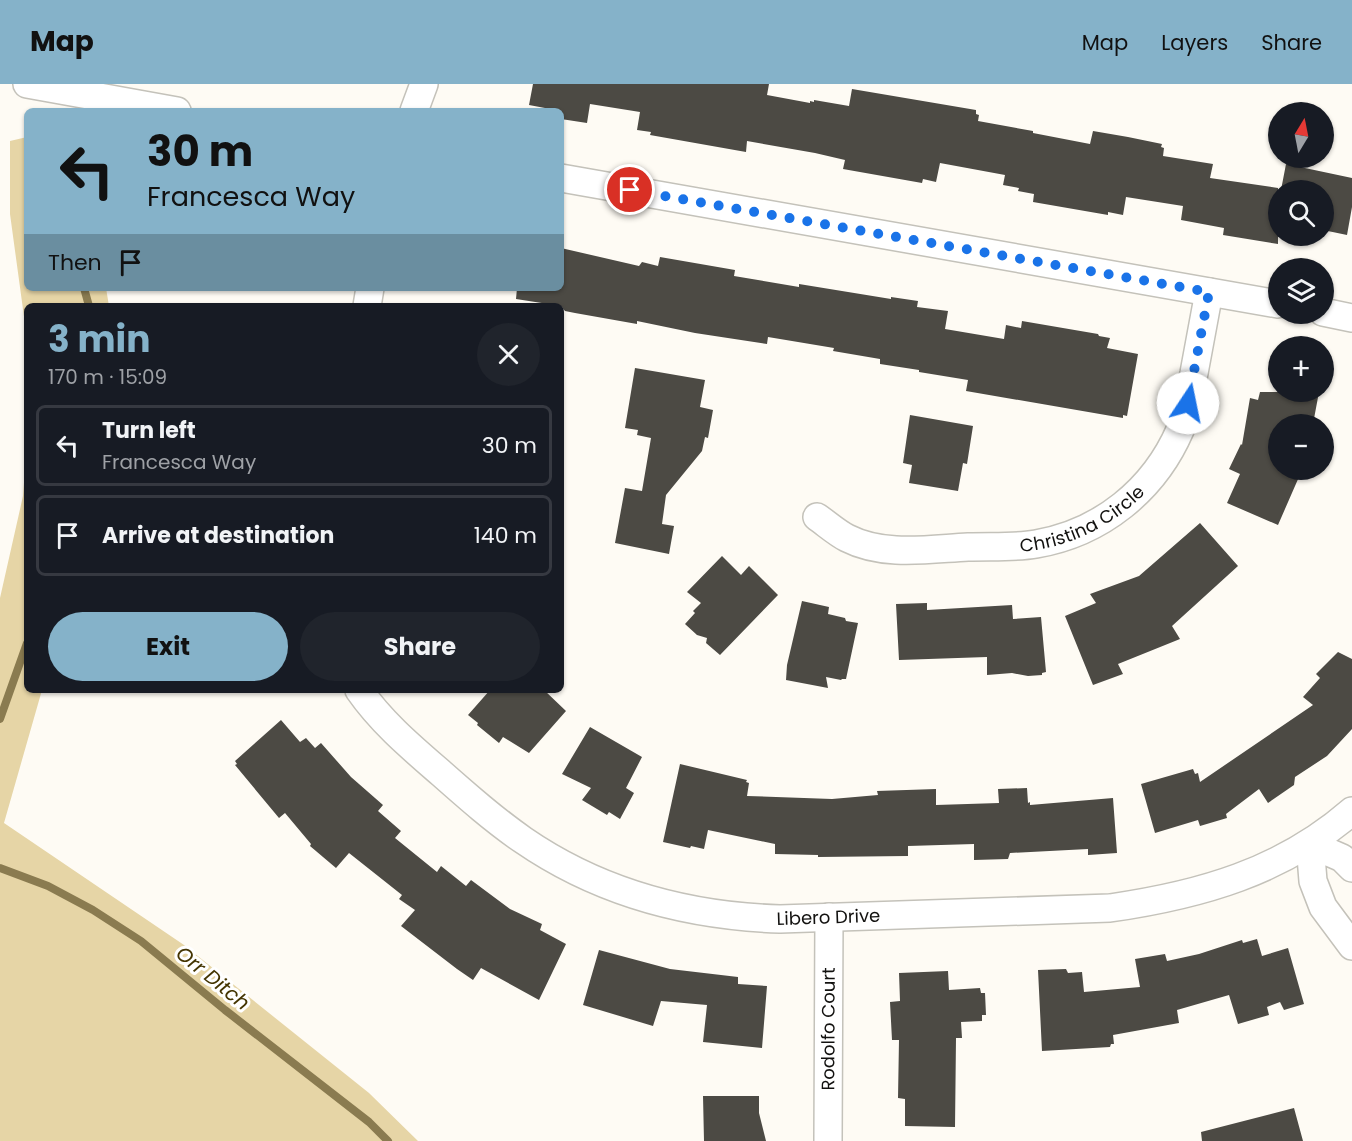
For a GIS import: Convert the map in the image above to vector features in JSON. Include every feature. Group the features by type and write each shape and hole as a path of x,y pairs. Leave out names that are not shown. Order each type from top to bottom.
{"street":[{"path":"27,84 160,108"},
{"path":"415,108 424,84"},
{"path":"564,179 1268,302"},
{"name":"Christina Circle","path":"817,518 847,538 870,547 894,550 1036,544 1067,536 1099,523 1122,507 1146,485 1164,462 1180,429 1188,403 1209,292"},
{"path":"1334,314 1352,318"},
{"name":"Libero Drive","path":"361,693 394,732 487,813 524,841 564,866 605,885 648,900 691,911 741,918 1110,908 1155,902 1195,892 1277,861 1310,844 1352,811"},
{"path":"1352,868 1342,858 1310,844 1313,881 1323,907 1352,946"},
{"name":"Rodolfo Court","path":"828,1141 829,917"}],"shaded area":[{"path":"24,138 24,291 106,291 108,303 24,303 24,317 10,214 10,141"},
{"path":"24,482 24,693 41,693 4,823 184,945 369,1093 418,1141 0,1141 0,598"}],"building":[{"path":"533,84 769,84 767,95 810,103 814,100 849,106 852,89 976,110 976,114 979,115 978,121 1090,144 1093,131 1128,137 1162,144 1163,156 1213,164 1210,178 1268,187 1268,242 1223,235 1224,228 1181,220 1183,206 1126,197 1123,215 1108,212 1108,215 1033,202 1034,194 1003,185 1005,175 940,163 936,182 923,179 922,183 843,169 845,160 747,141 746,152 650,135 651,132 637,130 640,112 590,104 587,123 564,119 564,108 529,105"},
{"path":"1285,168 1305,168 1352,178 1352,207 1347,235 1334,232 1334,180 1283,180"},
{"path":"564,249 639,266 642,262 658,266 660,257 735,270 734,276 799,287 799,284 891,299 891,297 918,301 917,307 948,311 945,329 1004,339 1006,325 1021,328 1022,321 1098,334 1110,338 1107,348 1138,354 1127,416 1123,415 1123,418 966,391 968,380 880,364 880,359 833,351 834,348 768,337 767,344 695,333 637,321 637,324 565,311 564,303 542,303 516,299 517,291 564,291"},
{"path":"635,368 705,380 700,407 713,410 708,438 705,437 702,451 666,495 662,524 674,526 669,554 615,543 625,488 642,491 651,438 637,435 638,430 625,428"},
{"path":"1260,392 1268,392 1268,402 1317,402 1315,414 1268,414 1268,480 1298,480 1278,525 1227,503 1240,474 1229,469 1242,445 1250,398 1258,400"},
{"path":"910,415 973,426 967,464 963,463 958,491 909,483 912,465 903,463"},
{"path":"1200,523 1238,566 1172,626 1180,639 1118,664 1123,674 1093,685 1065,616 1096,603 1090,594 1139,576"},
{"path":"722,556 741,575 749,566 778,595 720,655 706,643 707,638 697,635 685,624 701,603 687,592"},
{"path":"802,601 829,607 828,614 858,623 846,679 826,677 828,688 786,680 787,665"},
{"path":"927,603 927,610 1012,605 1013,619 1041,617 1046,672 1042,675 1028,676 1012,673 987,675 987,657 899,660 896,604"},
{"path":"1338,652 1352,659 1352,729 1327,756 1295,777 1294,785 1268,803 1259,789 1226,814 1227,818 1200,826 1198,820 1155,833 1141,784 1193,769 1195,774 1198,773 1200,782 1313,705 1303,697 1320,678 1316,674"},
{"path":"487,693 547,693 566,711 529,753 503,737 499,743 468,715"},
{"path":"281,720 300,742 306,738 315,748 321,743 351,777 383,805 378,811 401,831 395,838 437,872 441,866 466,886 471,880 510,909 542,924 540,930 566,944 539,1000 481,968 473,980 457,969 401,926 415,910 399,899 402,895 349,853 336,868 310,846 311,844 285,813 279,818 235,765 237,764 235,761"},
{"path":"590,727 642,757 626,788 634,793 620,819 609,812 607,815 582,800 591,788 562,774"},
{"path":"680,764 747,780 746,782 749,783 747,796 832,799 878,795 877,791 936,789 936,805 999,803 998,789 1027,788 1030,805 1113,798 1117,853 1088,855 1088,849 1010,853 1008,859 974,860 974,844 908,846 908,856 818,857 818,855 775,854 775,844 708,830 704,849 691,846 690,848 663,842"},
{"path":"1257,939 1262,956 1288,948 1304,1004 1284,1010 1280,1002 1267,1007 1269,1015 1238,1024 1229,995 1177,1010 1179,1023 1113,1035 1114,1044 1110,1047 1042,1051 1038,970 1066,969 1068,973 1082,972 1084,992 1140,987 1135,959 1165,954 1167,961 1199,954 1242,940 1243,943"},
{"path":"599,950 670,969 738,977 738,984 767,986 762,1048 703,1042 707,1005 661,1001 653,1026 583,1005"},
{"path":"948,971 949,990 980,988 981,993 985,993 986,1015 982,1015 982,1021 961,1022 962,1038 956,1038 955,1127 905,1126 905,1099 898,1098 899,1040 892,1040 890,1002 900,1001 899,973"},
{"path":"703,1096 759,1096 759,1113 766,1141 704,1141"},
{"path":"1294,1108 1303,1141 1202,1141 1201,1132"}],"waterway":[{"name":"Orr Ditch","path":"85,291 88,303"},
{"name":"Orr Ditch","path":"0,719 24,651"},
{"name":"Orr Ditch","path":"0,868 48,886 93,910 141,941 225,1010 369,1122 388,1141"}],"route":[{"path":"630,190 1209,292 1188,403"}]}
